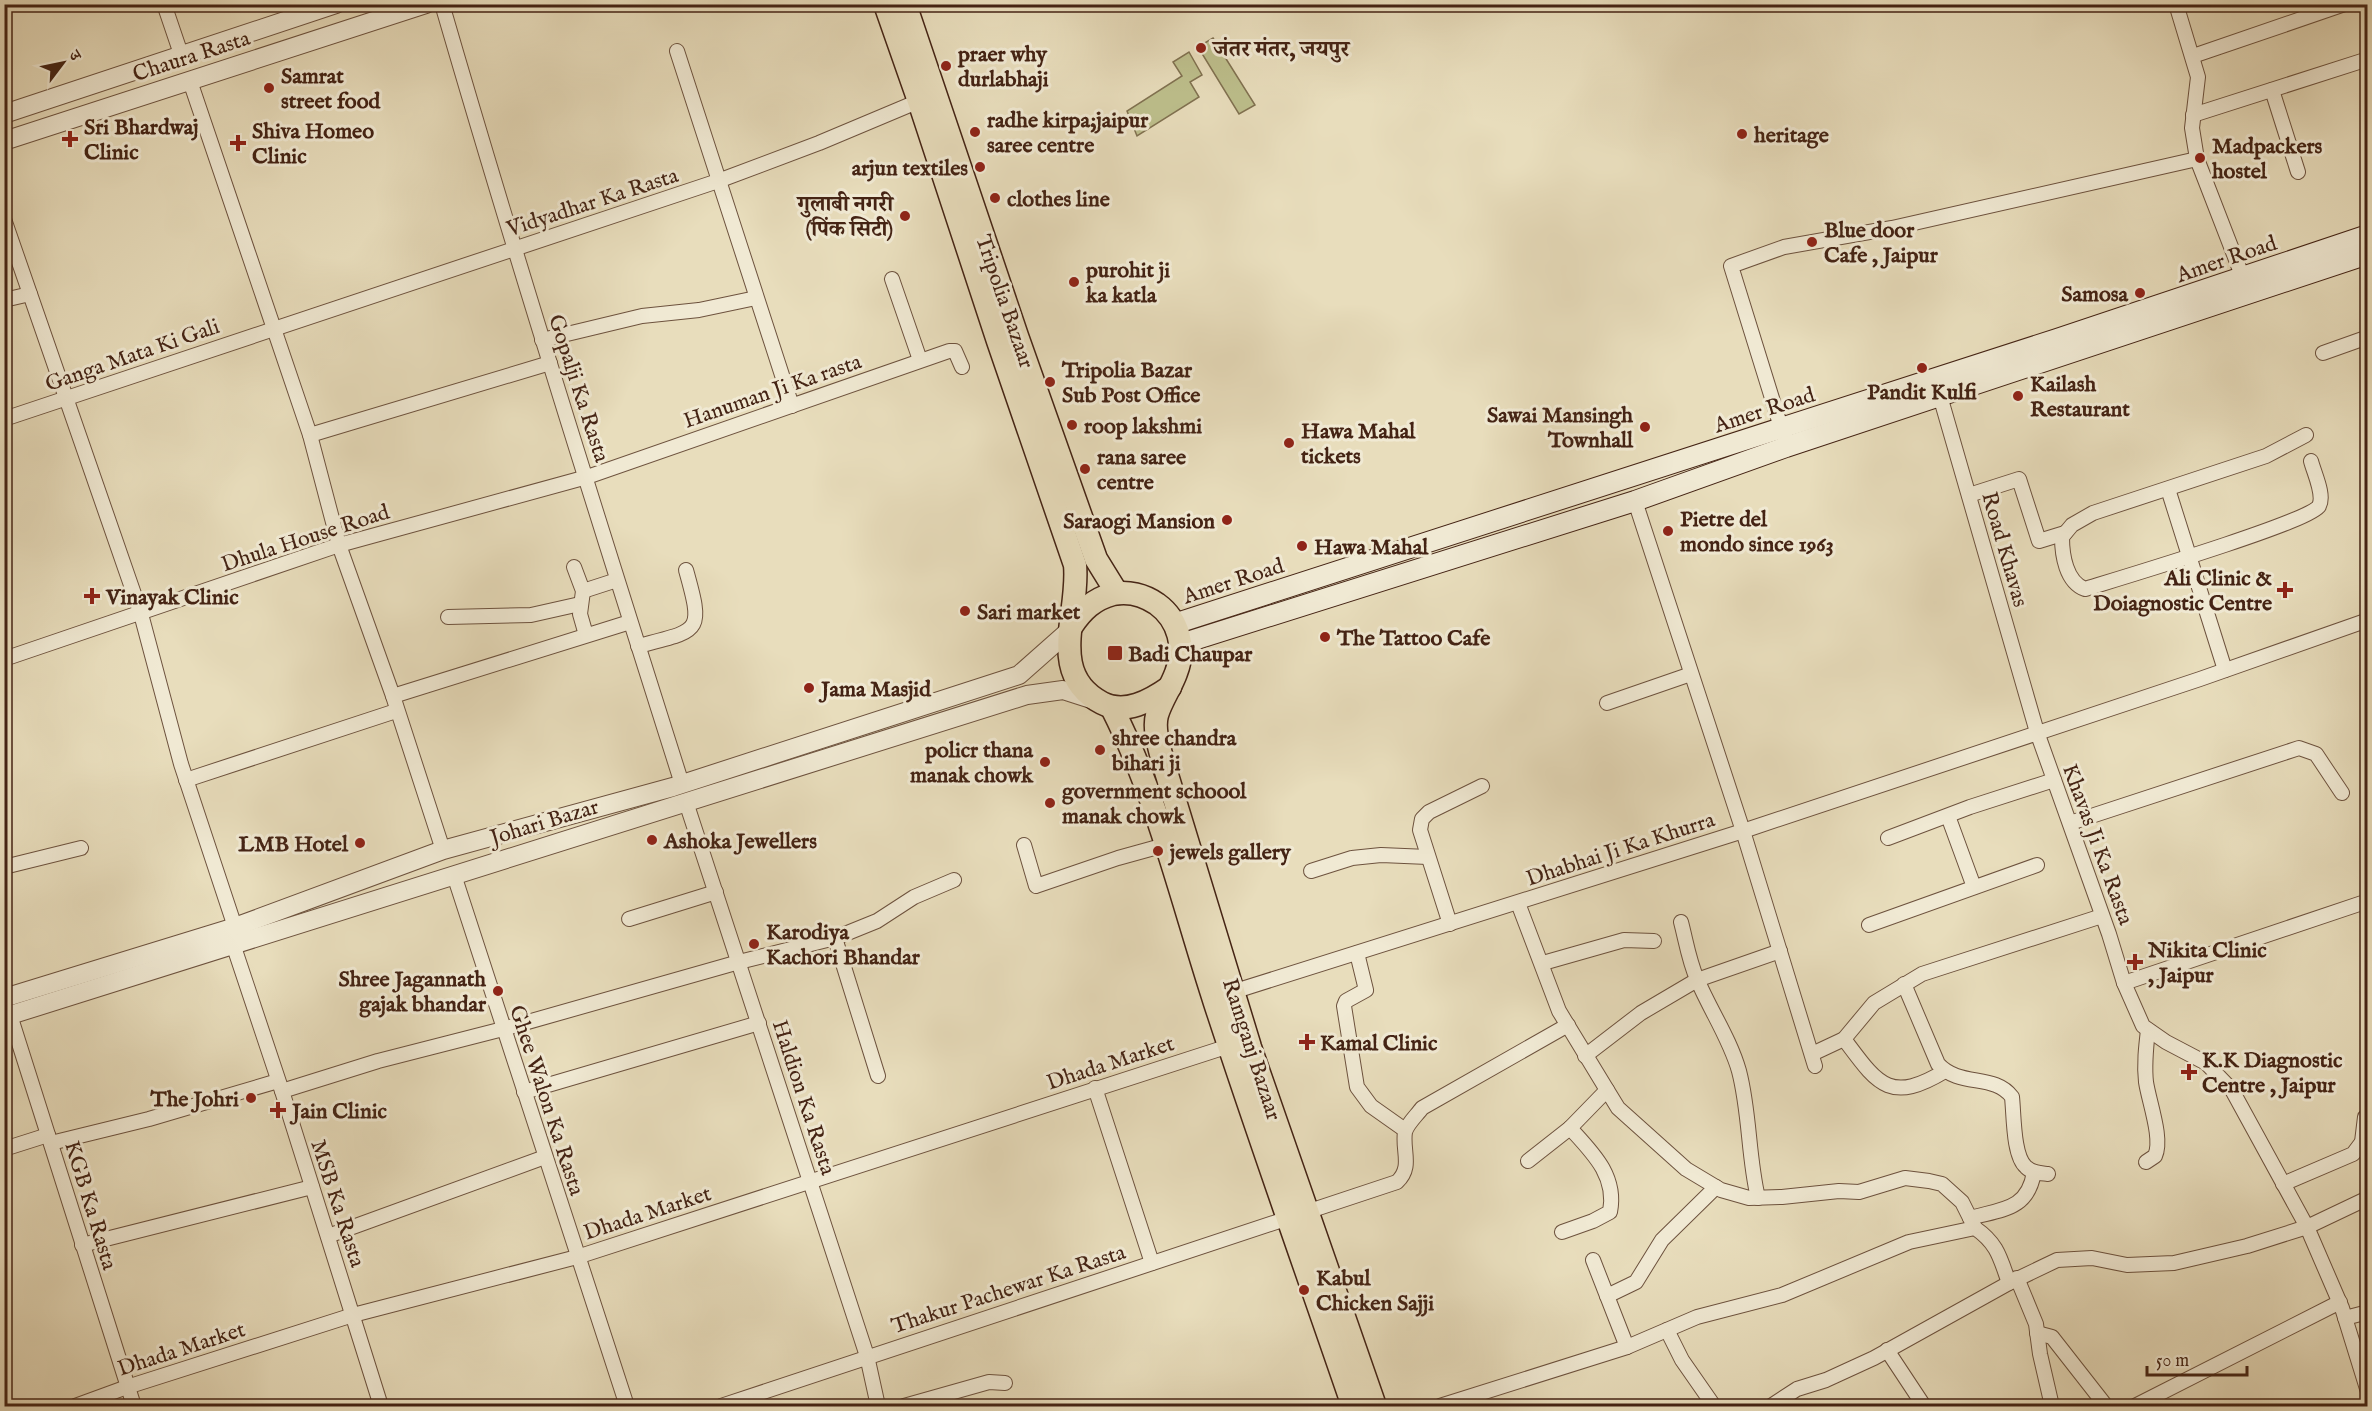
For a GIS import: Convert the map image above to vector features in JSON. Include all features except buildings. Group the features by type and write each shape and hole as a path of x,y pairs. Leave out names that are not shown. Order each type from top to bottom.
{"main road":[{"name":"Tripolia Bazaar","path":"885,4 928,98 1017,336 1096,559 1117,594"},
{"name":"Tripolia Bazaar","path":"905,4 928,98 998,341 1075,565 1077,585 1071,628"},
{"name":"Amer Road","path":"2246,286 2367,236"},
{"name":"Amer Road","path":"1177,634 1635,501 1786,447 1938,388 2246,286 2367,254"},
{"name":"Amer Road","path":"1177,634 1782,428 1938,388"},
{"path":"1134,594 1150,599 1163,609 1177,634 1181,658 1170,687 1143,704 1106,705 1087,693 1076,680 1069,663 1068,645 1071,628 1090,604 1103,597 1134,594"},
{"name":"Ramganj Bazaar","path":"1170,687 1156,716 1158,740 1224,995 1229,1046 1299,1214 1375,1407"},
{"name":"Ramganj Bazaar","path":"1106,705 1129,741 1165,845 1224,995 1250,1047 1353,1407"}],"street":[{"path":"164,4 182,57"},
{"name":"Chaura Rasta","path":"4,114 182,57 336,4"},
{"name":"Chaura Rasta","path":"4,141 426,4"},
{"name":"Gopalji Ka Rasta","path":"442,4 513,249 587,477 684,793"},
{"path":"2176,4 2198,77 2198,96 2192,128 2197,159 2246,286"},
{"path":"2193,56 2345,4"},
{"path":"677,51 792,406"},
{"path":"2193,116 2367,58"},
{"path":"190,81 310,435 339,545 393,696 443,850"},
{"path":"2272,90 2298,172"},
{"name":"Vidyadhar Ka Rasta","path":"273,329 718,181 928,98"},
{"path":"1786,447 1731,266 1784,247 1892,228 2197,159"},
{"name":"MSB Ka Rasta","path":"4,219 141,614 186,780 381,1407"},
{"path":"892,279 920,360"},
{"path":"4,300 30,294"},
{"path":"542,340 642,316 699,310 756,298"},
{"name":"Ganga Mata Ki Gali","path":"4,419 273,329"},
{"path":"2323,353 2367,337"},
{"name":"Hanuman Ji Ka rasta","path":"587,477 920,360 955,351 962,366"},
{"path":"310,435 550,363"},
{"name":"Road Khavas","path":"1938,388 2037,732"},
{"path":"2306,435 2266,456 2093,513 2072,525 2062,537 2062,552 2072,581 2085,589 2279,526 2314,512 2320,505 2321,498 2311,462"},
{"name":"Dhula House Road","path":"4,659 339,545 587,477"},
{"path":"1969,495 2019,479 2039,541 2065,533"},
{"path":"2168,489 2225,670"},
{"path":"1635,501 1743,831 1814,1060 1844,1039 1874,1003 1922,974 2102,916"},
{"path":"574,567 581,598 580,614 586,636"},
{"path":"638,646 690,630 695,622 697,609 686,570"},
{"path":"448,617 531,615 581,598 617,580"},
{"name":"Dhabhai Ji Ka Khurra","path":"1224,995 1743,831 2225,670 2367,620"},
{"path":"393,696 630,622"},
{"name":"Johari Bazar","path":"6,1010 234,936 454,874 1019,675 1071,628"},
{"path":"1607,703 1692,674"},
{"name":"Johari Bazar","path":"234,936 443,850 684,793 1027,695 1063,690 1106,705"},
{"path":"186,780 396,711"},
{"name":"Khavas Ji Ka Rasta","path":"2037,732 2124,983 2143,1026 2166,1042 2206,1063 2232,1090 2307,1227 2340,1302 2364,1367 2367,1392"},
{"path":"2070,823 2299,748 2316,754 2342,793"},
{"path":"1888,838 2054,780"},
{"path":"1450,924 1420,830 1422,819 1429,812 1482,786"},
{"name":"Haldion Ka Rasta","path":"684,793 867,1356 878,1407"},
{"path":"1948,816 1974,887"},
{"path":"1024,845 1036,886 1118,858 1165,845"},
{"path":"4,867 81,848"},
{"path":"1311,871 1352,858 1381,855 1428,856"},
{"path":"1869,925 2037,865"},
{"name":"Ghee Walon Ka Rasta","path":"454,874 502,1029 627,1407"},
{"path":"4,1149 149,1119 280,1086 502,1029 740,962 835,938 877,921 914,897 954,880"},
{"path":"629,919 716,892"},
{"path":"2124,983 2367,901"},
{"path":"1518,903 1552,993 1585,1056 1618,1108 1686,1169 1716,1186 1749,1198 1839,1191 1859,1192 1905,1178 1929,1180 1942,1184 1962,1202 1972,1223 1994,1243 2036,1324 2052,1406"},
{"path":"1681,922 1697,980 1733,1054 1738,1071 1748,1116 1753,1175 1758,1198"},
{"path":"835,938 878,1076"},
{"path":"1542,963 1624,940 1654,941"},
{"path":"1585,1056 1641,1013 1697,980 1780,951"},
{"path":"1357,953 1366,990 1346,1001 1344,1006 1357,1087 1371,1106 1405,1130 1422,1108 1568,1025"},
{"path":"1904,984 1933,1056 1945,1071 1962,1079 2000,1086 2007,1091 2012,1097 2019,1158 2026,1168 2048,1174"},
{"name":"KGB Ka Rasta","path":"6,1010 134,1407"},
{"path":"524,1092 759,1023"},
{"path":"2146,1162 2155,1156 2159,1142 2150,1109 2146,1081 2144,1060 2148,1030"},
{"path":"1844,1039 1877,1080 1888,1087 1916,1086 1945,1071"},
{"name":"Dhada Market","path":"75,1407 127,1386 353,1315 577,1257 1229,1046"},
{"path":"1095,1088 1152,1263"},
{"path":"1528,1161 1570,1128 1607,1090"},
{"path":"2367,1115 2362,1142 2367,1157"},
{"path":"1562,1232 1602,1218 1610,1212 1612,1200 1607,1174 1593,1152 1570,1128"},
{"name":"Thakur Pachewar Ka Rasta","path":"721,1407 867,1356 1397,1182 1404,1176 1406,1163 1405,1130"},
{"path":"2283,1184 2353,1154 2362,1142"},
{"path":"328,1236 545,1157"},
{"path":"1440,1407 1477,1401 1627,1347 1697,1317 1782,1295 1909,1242 1946,1233 1972,1223 2020,1202 2031,1187 2034,1172"},
{"path":"1607,1296 1636,1282 1662,1240 1716,1186"},
{"path":"82,1245 312,1187"},
{"path":"1771,1407 1797,1389 1826,1380 1874,1358 2013,1281 2057,1260 2092,1258 2127,1265 2174,1263 2247,1246 2307,1227 2367,1197"},
{"path":"1593,1260 1627,1347"},
{"path":"2135,1407 2340,1302"},
{"path":"2345,1318 2367,1312"},
{"path":"1667,1330 1682,1360 1713,1407"},
{"path":"2037,1333 2052,1337 2106,1407"},
{"path":"1887,1350 1924,1407"},
{"path":"904,1407 989,1382 1005,1383"}],"green space":[{"path":"1213,38 1255,105 1239,114 1198,47"},
{"path":"1189,52 1202,75 1190,82 1199,97 1137,136 1127,111 1182,76 1173,62"}],"place":[{"name":"जंतर मंतर, जयपुर","path":"1201,48"},
{"name":"praer why durlabhaji","path":"946,66"},
{"name":"Samrat street food","path":"269,88"},
{"name":"radhe kirpa;jaipur saree centre","path":"975,132"},
{"name":"heritage","path":"1742,134"},
{"name":"Sri Bhardwaj Clinic","path":"70,139"},
{"name":"Shiva Homeo Clinic","path":"238,143"},
{"name":"Madpackers hostel","path":"2200,158"},
{"name":"arjun textiles","path":"980,167"},
{"name":"clothes line","path":"995,198"},
{"name":"गुलाबी नगरी (पिंक सिटी)","path":"905,216"},
{"name":"Blue door Cafe , Jaipur","path":"1812,242"},
{"name":"purohit ji ka katla","path":"1074,282"},
{"name":"Samosa","path":"2140,293"},
{"name":"Pandit Kulfi","path":"1922,368"},
{"name":"Tripolia Bazar Sub Post Office","path":"1050,382"},
{"name":"Kailash Restaurant","path":"2018,396"},
{"name":"roop lakshmi","path":"1072,425"},
{"name":"Sawai Mansingh Townhall","path":"1645,427"},
{"name":"Hawa Mahal tickets","path":"1289,443"},
{"name":"rana saree centre","path":"1085,469"},
{"name":"Saraogi Mansion","path":"1227,520"},
{"name":"Pietre del mondo since 1963","path":"1668,531"},
{"name":"Hawa Mahal","path":"1302,546"},
{"name":"Ali Clinic & Doiagnostic Centre","path":"2285,590"},
{"name":"Vinayak Clinic","path":"92,596"},
{"name":"Sari market","path":"965,611"},
{"name":"The Tattoo Cafe","path":"1325,637"},
{"name":"Badi Chaupar","path":"1115,653"},
{"name":"Jama Masjid","path":"809,688"},
{"name":"shree chandra bihari ji","path":"1100,750"},
{"name":"policr thana manak chowk","path":"1045,762"},
{"name":"government schoool manak chowk","path":"1050,803"},
{"name":"Ashoka Jewellers","path":"652,840"},
{"name":"LMB Hotel","path":"360,843"},
{"name":"jewels gallery","path":"1158,851"},
{"name":"Karodiya Kachori Bhandar","path":"754,944"},
{"name":"Nikita Clinic , Jaipur","path":"2135,962"},
{"name":"Shree Jagannath gajak bhandar","path":"498,991"},
{"name":"Kamal Clinic","path":"1307,1042"},
{"name":"K.K Diagnostic Centre , Jaipur","path":"2189,1072"},
{"name":"The Johri","path":"251,1098"},
{"name":"Jain Clinic","path":"278,1110"},
{"name":"Kabul Chicken Sajji","path":"1304,1290"}]}
